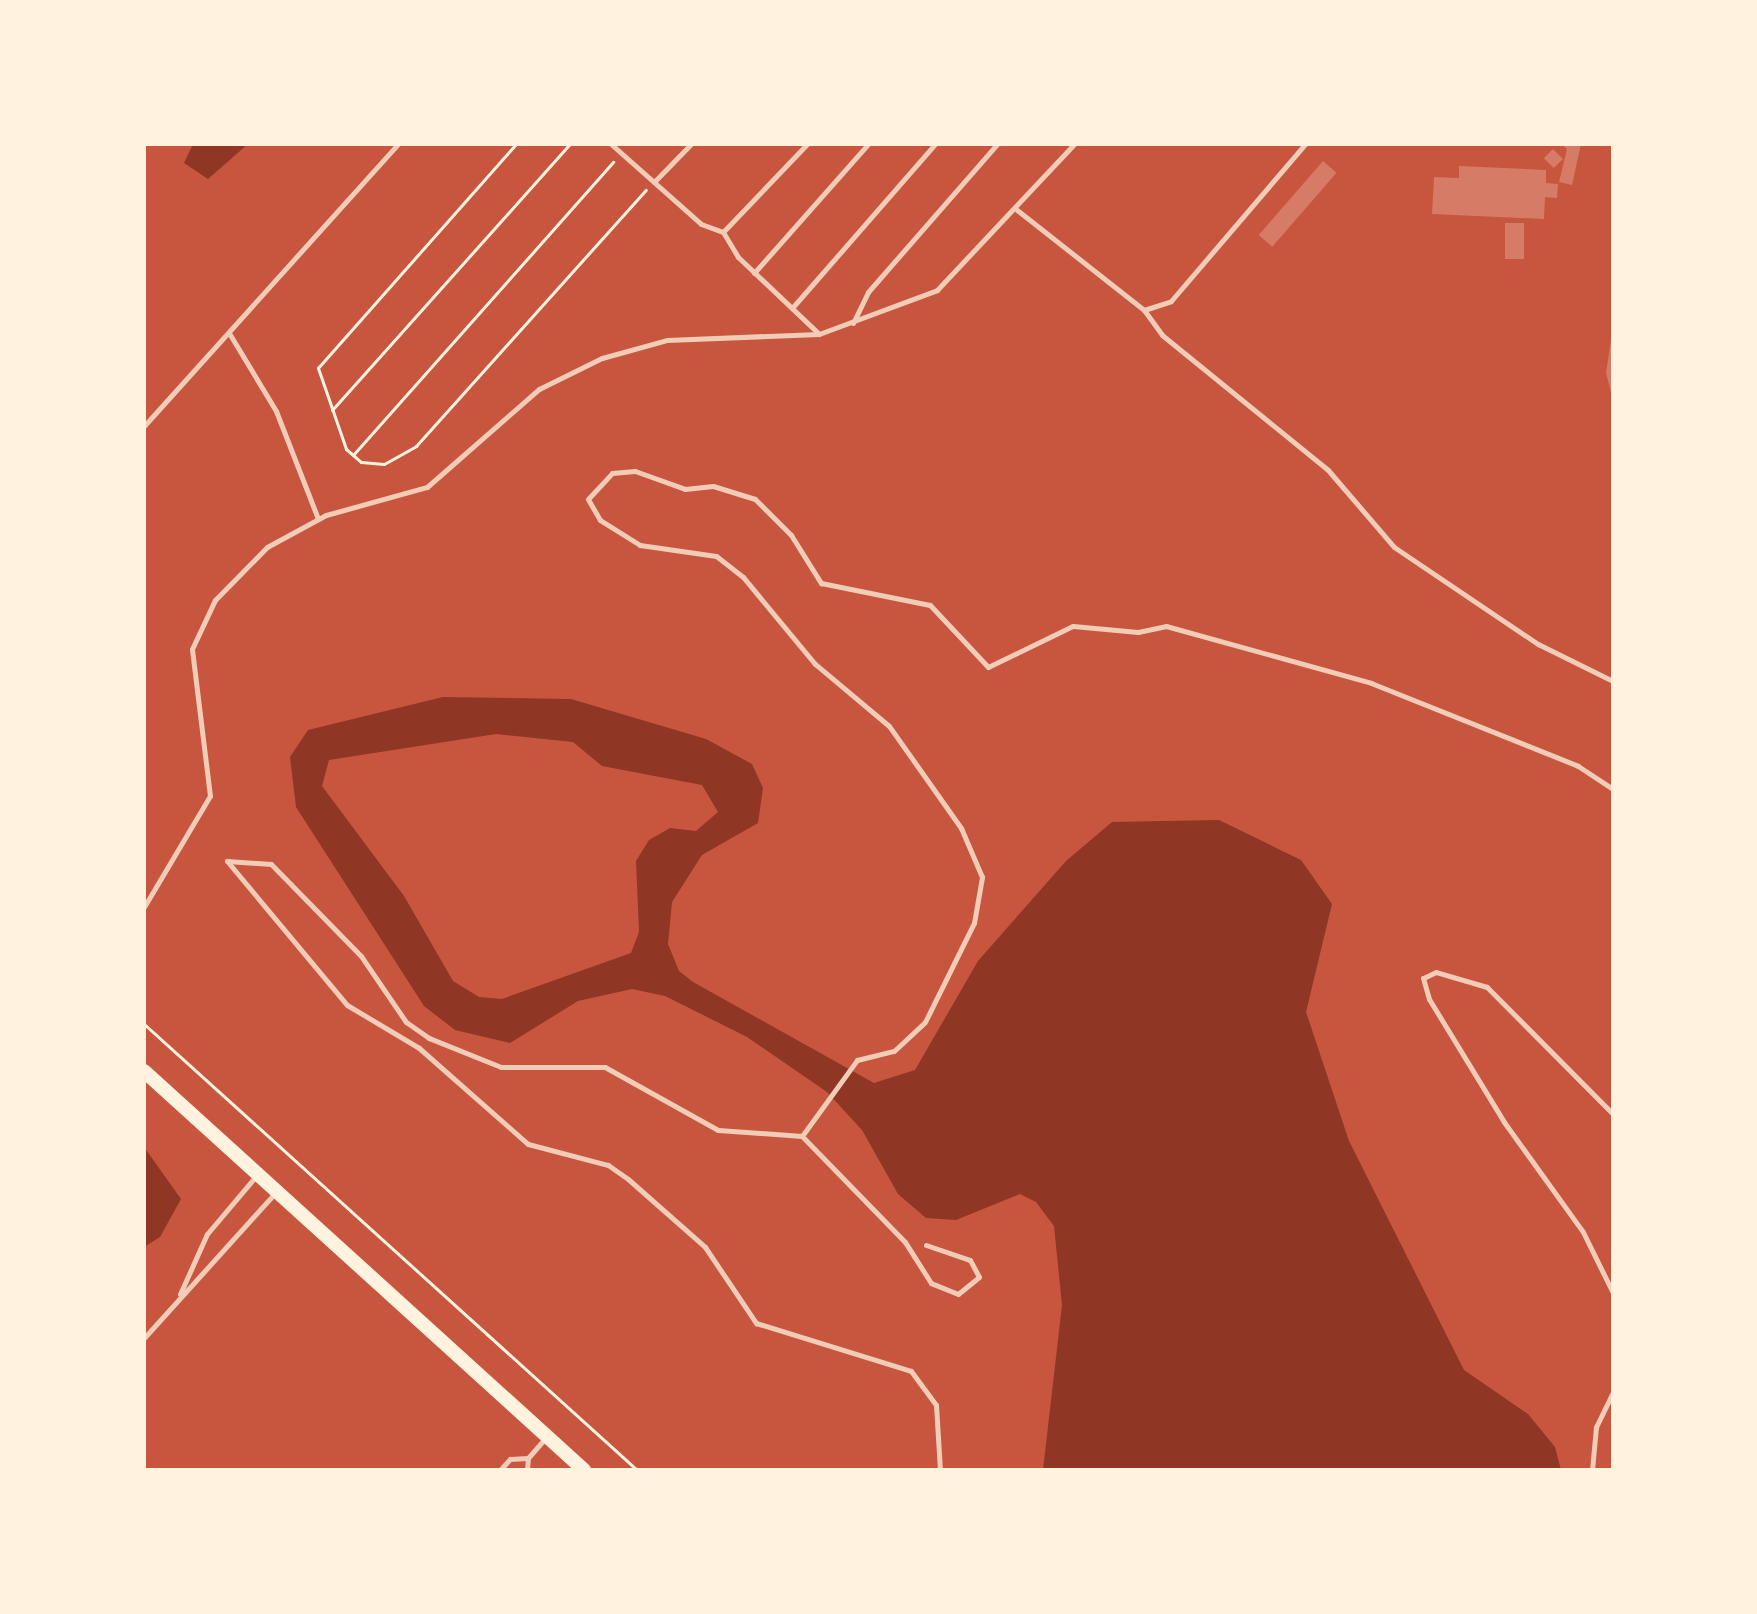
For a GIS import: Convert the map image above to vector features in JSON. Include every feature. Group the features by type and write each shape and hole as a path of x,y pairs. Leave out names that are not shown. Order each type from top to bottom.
{"main road":[{"path":"144,1071 584,1470"}],"lane":[{"path":"144,426 398,144"},
{"path":"611,144 701,224 723,232 754,273 819,334"},
{"path":"654,182 691,144"},
{"path":"723,232 807,144"},
{"path":"754,273 868,144"},
{"path":"792,308 935,144"},
{"path":"853,324 868,292 997,144"},
{"path":"144,907 210,796 192,649 215,600 267,547 318,519 427,487 539,389 602,358 667,340 819,334 853,324 937,290 1017,210 1074,144"},
{"path":"1144,310 1171,301 1305,144"},
{"path":"1017,210 1144,310 1162,335 1328,470 1394,547 1538,644 1613,681"},
{"path":"229,333 276,411 318,519"},
{"path":"802,1136 856,1063 894,1051 935,1005 984,898 975,852 889,726 815,664 743,577 716,556 640,545 600,520 588,499 612,473 755,499 791,535 821,583 930,605 988,667 1073,626 1138,632 1166,626 1371,683 1578,766 1613,789"},
{"path":"926,1245 970,1260 979,1277 958,1294 931,1283 905,1242 802,1136 718,1130 605,1067 501,1067 429,1038 406,1022 361,956 271,864 227,861 329,989 419,1048 528,1144 608,1165 628,1179 705,1247 756,1323 911,1371 936,1405 940,1470"},
{"path":"1613,1114 1555,1063 1495,992 1448,974 1423,978 1429,999 1504,1122 1583,1232 1613,1293"},
{"path":"178,1300 207,1234 257,1175"},
{"path":"144,1338 275,1192"},
{"path":"1592,1470 1596,1427 1613,1392"},
{"path":"527,1470 528,1458 547,1436"},
{"path":"500,1470 510,1459 528,1458"}],"path":[{"path":"516,144 318,368 332,410 353,455 384,464 416,446 654,182"},
{"path":"332,410 570,144"},
{"path":"353,455 621,153"},
{"path":"144,1024 637,1470"}],"shaded area":[{"path":"193,144 248,144 208,179 184,163"},
{"path":"443,697 571,699 706,739 752,764 763,788 758,823 702,855 672,902 668,944 679,971 693,982 874,1083 915,1070 978,961 1066,861 1112,822 1219,820 1301,860 1332,904 1306,1012 1349,1141 1464,1370 1528,1414 1555,1447 1561,1470 1043,1470 1062,1305 1054,1226 1036,1202 1020,1194 956,1220 926,1218 898,1194 862,1130 827,1092 747,1037 665,996 632,989 578,1001 510,1043 455,1030 424,1006 296,807 290,757 308,730","holes":["496,734 573,742 602,766 702,785 718,812 696,831 670,828 649,840 636,861 639,932 631,953 502,999 479,997 453,981 404,896 322,786 329,760"]},
{"path":"144,1147 181,1199 160,1237 144,1247"}],"building":[{"path":"1561,144 1581,144 1572,185 1559,182 1567,149"},
{"path":"1553,149 1563,159 1554,168 1544,158"},
{"path":"1323,161 1337,173 1272,247 1259,235"},
{"path":"1459,166 1546,170 1546,183 1558,184 1557,198 1545,197 1544,219 1432,214 1434,177 1459,178"},
{"path":"1505,223 1524,223 1524,259 1505,259"},
{"path":"1613,340 1612,396 1606,373"}]}
